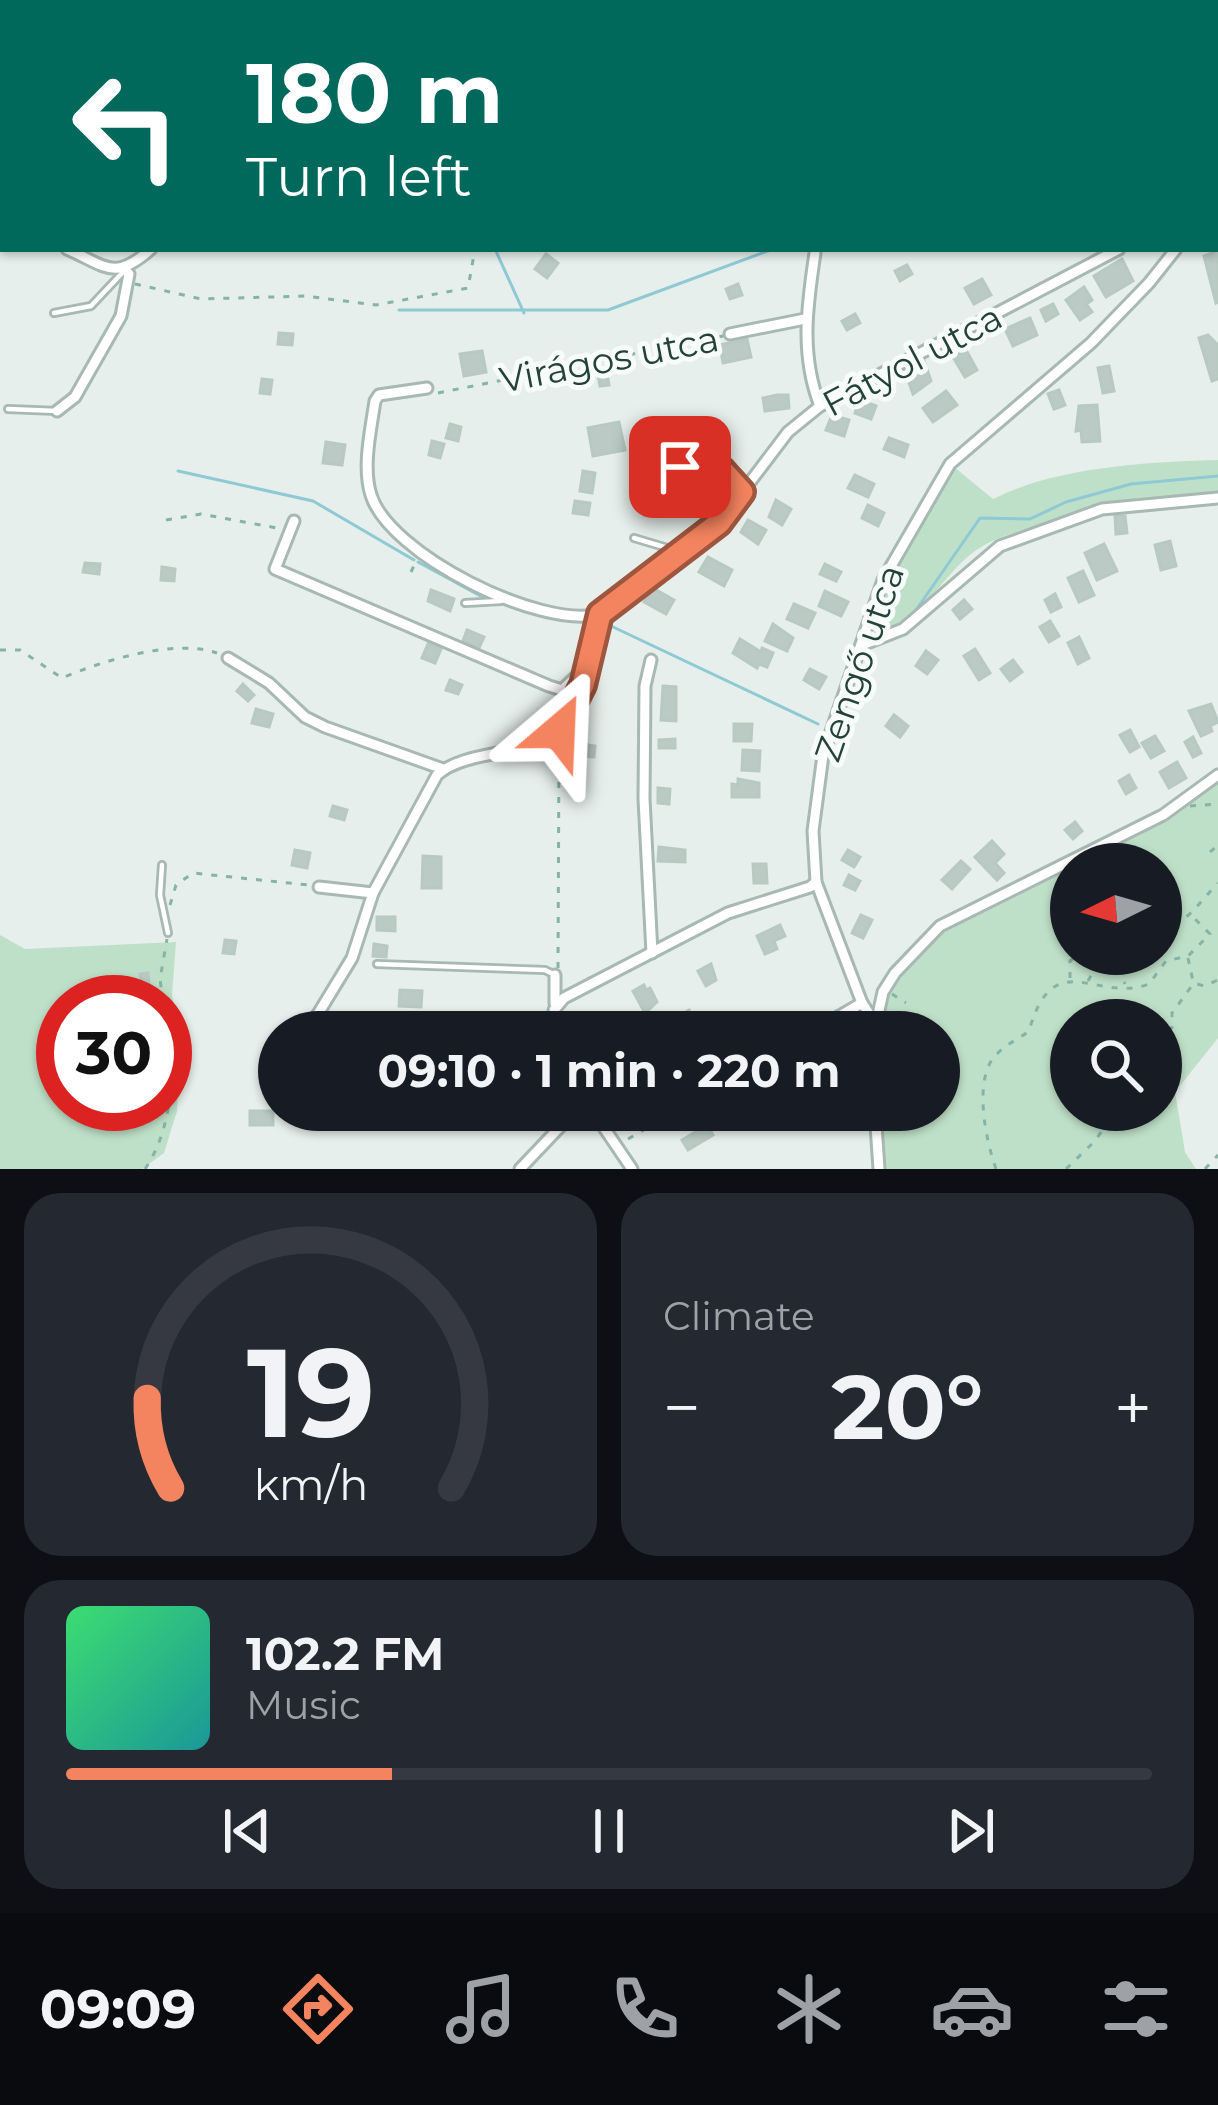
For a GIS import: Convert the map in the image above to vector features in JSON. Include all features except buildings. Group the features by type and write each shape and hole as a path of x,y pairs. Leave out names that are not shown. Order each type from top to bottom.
{"street":[{"path":"57,411 75,397 122,316 128,274 72,252"},
{"path":"124,269 147,252"},
{"name":"Fátyol utca","path":"600,614 719,523 788,432 820,406 1113,252"},
{"name":"Zengő utca","path":"866,1011 816,882 814,799 823,755 883,580 950,464 1091,343 1174,252"},
{"path":"814,253 805,320 808,378 820,406"},
{"name":"Virágos utca","path":"730,334 805,320"},
{"path":"427,388 379,395 370,442 369,492 379,512 420,552 467,582 523,607 589,617 600,614"},
{"path":"862,644 903,629 1000,546 1102,509 1218,498"},
{"path":"294,521 275,569 562,690 590,663"},
{"path":"320,1011 352,958 373,893 430,784 443,769 559,731 590,663 600,614"},
{"path":"228,658 268,683 305,717 443,769"},
{"path":"651,660 645,686 644,799 652,954"},
{"path":"879,1011 883,992 905,960 940,926 1184,802 1218,776"},
{"path":"554,1010 564,998 665,943 728,913 816,882"},
{"path":"319,887 373,893"},
{"path":"554,1010 555,975"},
{"path":"848,1011 862,1003"},
{"path":"520,1169 556,1131"},
{"path":"604,1131 632,1169"},
{"path":"876,1131 879,1169"}],"lane":[{"path":"54,313 87,305 124,269"},
{"path":"8,409 57,411"},
{"path":"680,467 722,470 742,492"},
{"path":"634,538 681,552"},
{"path":"465,603 506,600"},
{"path":"162,865 160,895 168,933"},
{"path":"377,964 545,970 555,975"}],"path":[{"path":"127,283 201,299 305,296 388,304 468,288 474,252"},
{"name":"Virágos utca","path":"415,389 426,395 730,334"},
{"path":"166,520 201,514 290,533"},
{"path":"411,572 420,552"},
{"path":"0,650 20,650 62,678 113,660 166,650 194,647 228,658"},
{"path":"555,975 559,731"},
{"path":"1184,802 1218,804"},
{"path":"1210,852 1218,845"},
{"path":"170,912 176,885 193,873 319,887"},
{"path":"1182,921 1192,916 1199,900 1218,883"},
{"path":"1192,916 1218,939"},
{"path":"161,975 168,933"},
{"path":"996,1169 984,1121 988,1066 1028,1032 1033,1012 1056,984 1071,980 1144,987 1157,978 1167,960 1186,960 1210,934"},
{"path":"1182,999 1194,983 1194,972 1186,960"},
{"path":"1071,975 1071,980"},
{"path":"1088,982 1092,975"},
{"path":"1121,975 1125,986"},
{"path":"1194,983 1204,986 1218,980"},
{"path":"883,992 905,1003"},
{"path":"146,1169 160,1131"},
{"path":"614,1147 642,1131"},
{"path":"1066,1169 1102,1131"},
{"path":"1205,1169 1218,1155"}],"green space":[{"path":"1218,460 1218,494 1104,507 1004,536 964,561 912,617 887,632 875,627 890,581 919,532 914,529 954,467 993,499 1073,473"},
{"path":"1218,775 1218,1038 1182,1083 1182,999 1050,999 1050,1131 1182,1131 1185,1152 1196,1169 879,1169 876,1131 960,1131 960,1011 879,1011 883,992 926,938 1050,874 1050,975 1182,975 1182,843 1110,843"},
{"path":"0,935 25,949 176,942 174,975 36,975 36,1131 171,1131 164,1153 142,1169 0,1169"}],"waterway":[{"path":"496,252 524,313"},
{"path":"399,310 608,310 765,252"},
{"path":"178,471 313,501 414,560"},
{"path":"914,613 980,518 1030,519 1066,502 1131,484 1218,476"},
{"path":"418,562 486,599"},
{"path":"611,626 818,724"}],"route":[{"path":"559,731 583,685 600,614 719,523 742,492 722,470 680,467"}]}
